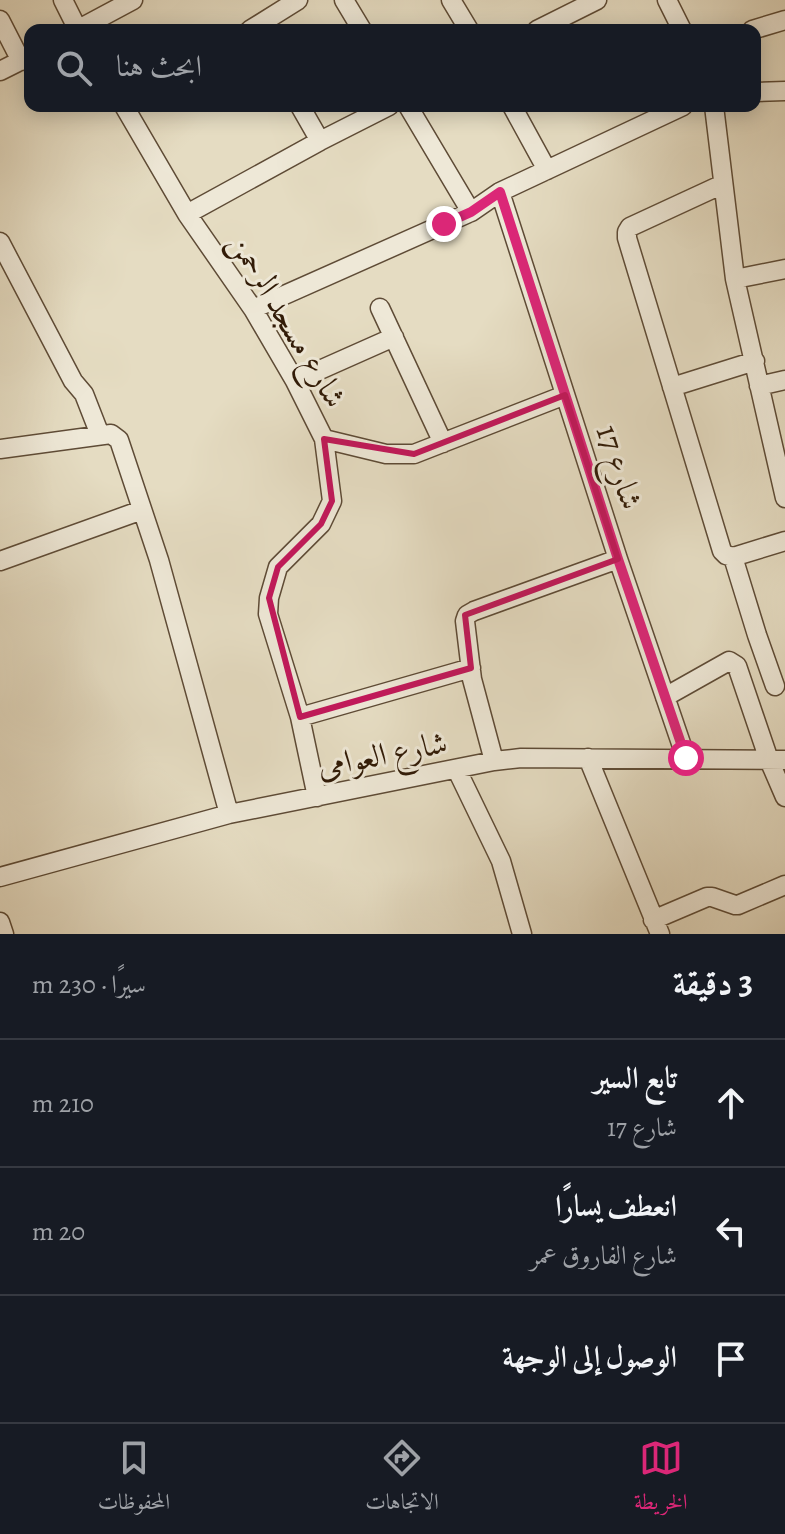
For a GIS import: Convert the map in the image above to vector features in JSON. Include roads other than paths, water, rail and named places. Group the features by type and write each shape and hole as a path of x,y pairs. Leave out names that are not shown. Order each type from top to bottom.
{"street":[{"path":"63,0 75,24"},
{"path":"89,24 133,0"},
{"path":"262,24 298,0"},
{"path":"344,0 358,24"},
{"path":"451,0 465,24"},
{"path":"545,24 567,7 597,0"},
{"path":"667,0 679,24"},
{"path":"0,20 24,56"},
{"path":"761,27 785,20"},
{"path":"0,71 24,59"},
{"path":"761,92 785,91"},
{"name":"شارع مسجد الرحمن","path":"128,112 187,214 253,309 324,439 332,501 321,524 278,567 268,614 300,717 317,797"},
{"path":"303,112 320,141"},
{"path":"187,214 377,112"},
{"path":"412,112 471,212"},
{"path":"515,112 547,170"},
{"path":"253,309 471,212 500,192 670,112"},
{"path":"715,112 735,279 785,498"},
{"path":"723,184 630,227 627,238 722,551 733,557 785,541"},
{"name":"شارع 17","path":"500,192 618,559 686,758"},
{"path":"0,242 73,381 84,394 100,435"},
{"path":"735,279 785,269"},
{"path":"380,308 443,443"},
{"path":"295,381 394,337"},
{"path":"672,387 755,361"},
{"path":"759,386 785,380"},
{"path":"324,439 386,454 414,454 565,395"},
{"path":"0,449 100,435 114,435 119,440 159,560 229,814"},
{"path":"0,561 142,510"},
{"path":"733,557 775,686"},
{"path":"494,761 472,679 465,621 467,615 618,559"},
{"path":"665,697 733,662 777,760 785,797"},
{"path":"300,717 471,668"},
{"name":"شارع العوامى","path":"0,877 229,814 494,761 521,758 777,760"},
{"path":"588,758 656,927 707,897 738,905 785,885"},
{"path":"457,770 501,861 522,934"},
{"path":"0,922 4,934"}]}
